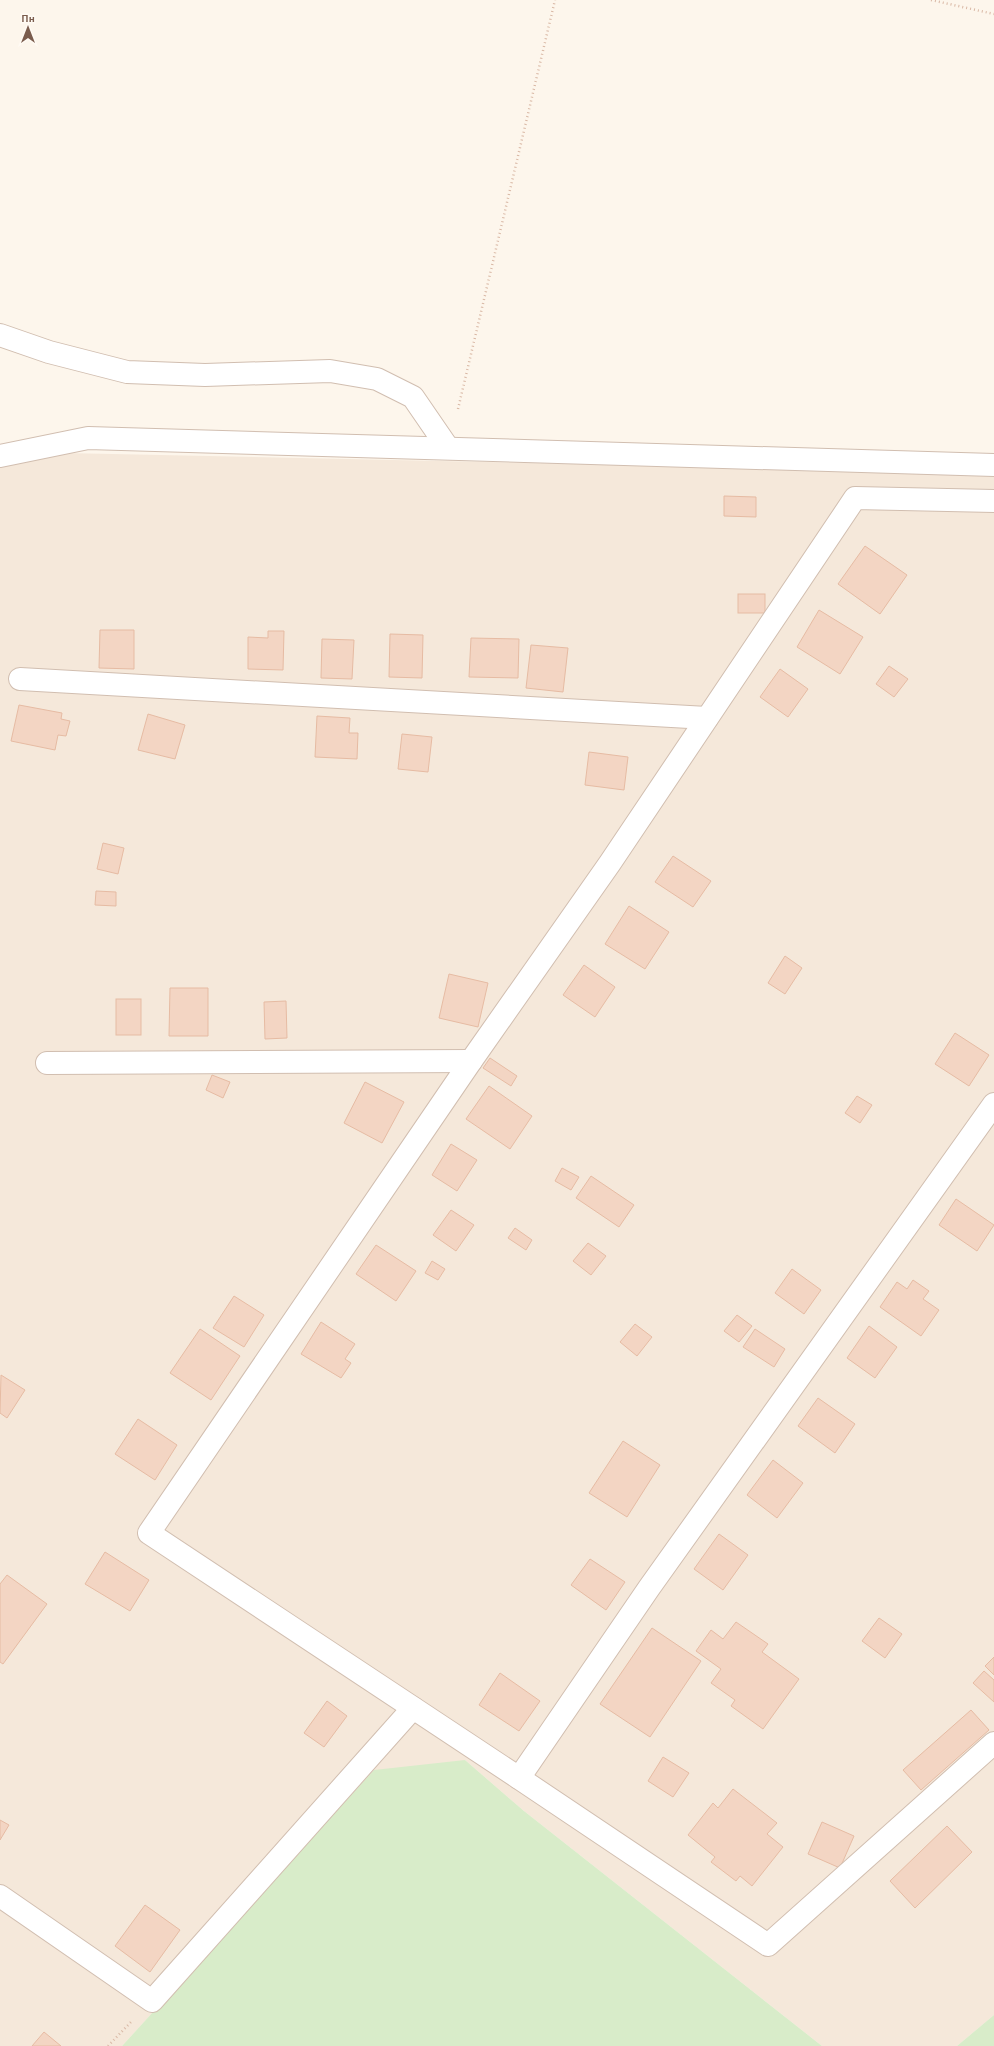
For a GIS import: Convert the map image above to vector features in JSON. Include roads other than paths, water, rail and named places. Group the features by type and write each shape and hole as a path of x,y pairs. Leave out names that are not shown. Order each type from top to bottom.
{"street":[{"path":"0,335 49,352 127,372 205,375 330,371 377,379 413,397 448,448"},
{"path":"0,456 88,438 994,464"},
{"path":"994,501 855,498 610,863 471,1061 148,1533 519,1778 768,1945 994,1743"},
{"path":"20,680 707,718"},
{"path":"47,1062 471,1061"},
{"path":"519,1778 649,1588 994,1104"},
{"path":"0,1896 152,2001 413,1708"}]}
